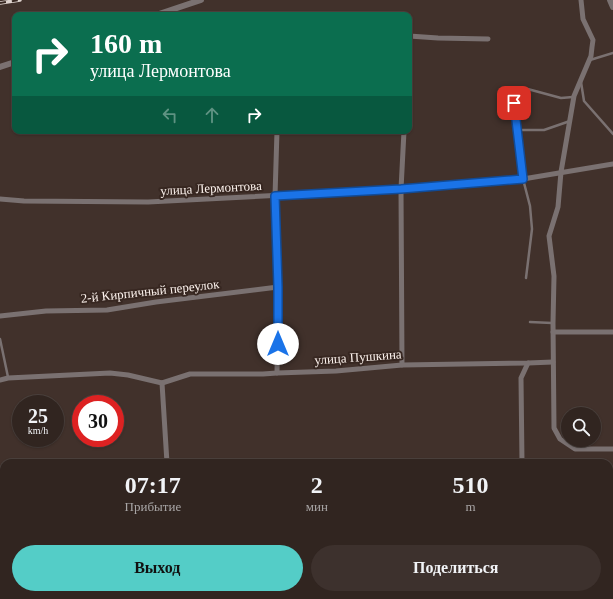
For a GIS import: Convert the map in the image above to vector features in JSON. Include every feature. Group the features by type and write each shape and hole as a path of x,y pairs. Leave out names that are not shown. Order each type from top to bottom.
{"street":[{"path":"174,12 201,0"},
{"path":"581,0 583,19 593,40 591,56 574,96 561,172 558,207 549,236 554,276 554,428 560,439 575,449 613,449"},
{"path":"610,0 613,7"},
{"path":"412,36 488,39"},
{"path":"0,67 12,63"},
{"path":"277,134 275,196 278,287 277,373"},
{"path":"402,365 401,189 404,134"},
{"name":"улица Лермонтова","path":"0,199 24,201 148,202 401,189 523,179 613,164"},
{"name":"2-й Кирпичный переулок","path":"0,316 46,312 107,310 156,302 278,287"},
{"path":"553,332 613,332"},
{"name":"улица Пушкина","path":"0,380 8,378 110,373 162,382 190,374 263,374 336,371 402,365 553,362"},
{"path":"522,459 521,378 528,363"},
{"path":"162,382 167,459"}],"lane":[{"path":"589,61 613,53"},
{"path":"581,81 584,101 613,134"},
{"path":"517,88 524,88 561,98 574,96"},
{"path":"514,103 523,179 530,206 532,229 526,278"},
{"path":"522,130 544,130 570,121"},
{"path":"530,322 553,323"},
{"path":"0,339 8,378"}],"railway":[{"path":"0,3 20,0"}],"route":[{"path":"278,344 275,196 401,189 523,179 514,103"}]}
